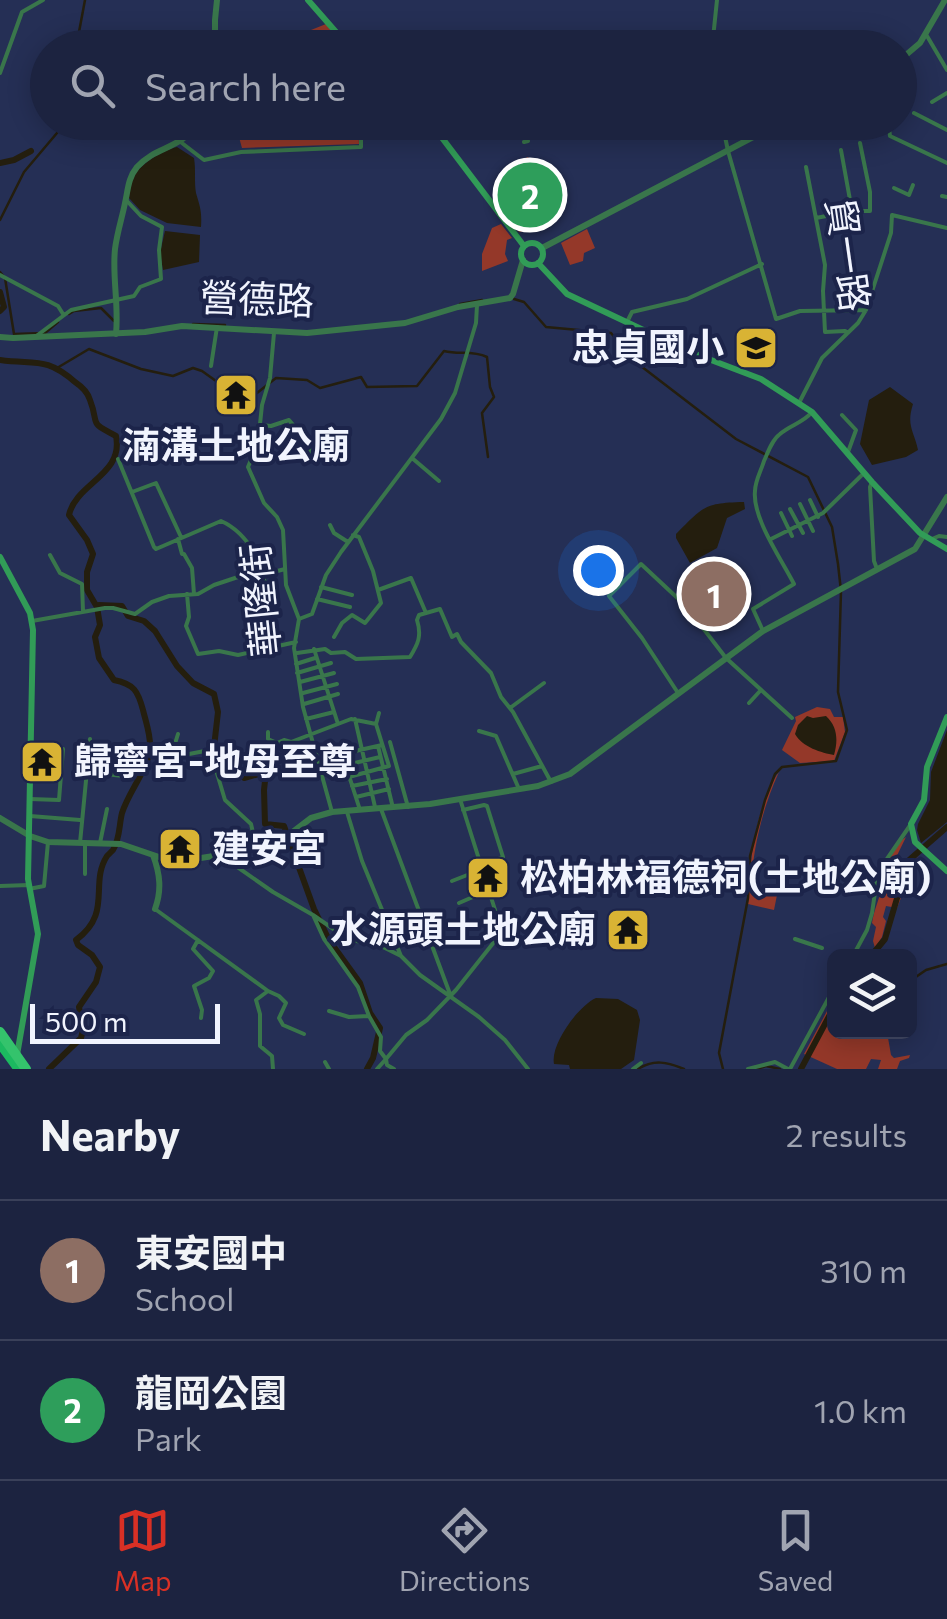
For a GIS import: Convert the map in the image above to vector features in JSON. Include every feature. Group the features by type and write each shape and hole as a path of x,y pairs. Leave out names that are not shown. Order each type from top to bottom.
{"highway":[{"path":"0,1035 21,1068"}],"main road":[{"path":"310,0 336,30"},
{"path":"446,140 526,245"},
{"path":"533,243 542,248 538,263 523,260 526,245 533,243"},
{"path":"538,263 567,294 690,352 761,379 812,412 872,482 927,537 947,549"},
{"path":"0,559 32,621 29,887 38,941 17,1052 21,1068"},
{"path":"947,718 926,768 924,800 912,824 915,842 947,871"},
{"path":"0,1035 17,1052 21,1068"}],"street":[{"path":"0,73 21,15 43,0"},
{"path":"215,30 219,0"},
{"path":"917,43 945,0"},
{"path":"714,30 717,1"},
{"path":"925,35 947,70"},
{"path":"932,102 947,92"},
{"path":"917,115 947,130"},
{"path":"114,334 116,301 111,253 125,180 147,154 180,141 204,160 240,152 361,147 361,140"},
{"path":"726,140 776,319 800,311 866,310"},
{"path":"542,248 748,140"},
{"path":"899,140 947,162"},
{"path":"816,218 852,210 870,211 860,143"},
{"path":"842,150 852,210"},
{"name":"貿一路","path":"806,167 825,265 825,332 848,334"},
{"path":"894,188 908,195 914,185"},
{"path":"34,338 70,310 134,296 140,287 162,276 162,227 141,216 124,200"},
{"path":"799,403 822,358 866,310 891,232 892,215 947,228"},
{"name":"營德路","path":"0,337 114,334 176,326 307,333 392,324 510,298 523,260"},
{"path":"628,322 632,312 675,303 762,264"},
{"path":"0,275 58,306 64,315"},
{"path":"299,620 312,614 326,575 456,393 476,324 477,303"},
{"path":"211,366 217,327"},
{"name":"華隆街","path":"274,331 258,443 248,468 264,503 280,523 287,589 299,620 295,653 298,683 332,812"},
{"path":"763,631 752,611 794,584 762,523 754,496 756,482 780,434 812,412"},
{"path":"842,415 856,430 848,452"},
{"path":"261,424 270,426 290,420 312,452"},
{"path":"412,458 440,482"},
{"path":"118,459 154,548 226,522 258,555 274,600 272,617 260,619 252,612 244,575"},
{"path":"771,539 791,533 825,512 864,472"},
{"path":"872,482 877,569"},
{"path":"132,492 156,483 180,538 182,554 192,568 186,626 198,654 238,655 296,642"},
{"path":"0,818 48,842 121,844 182,861 257,850 281,842 311,818 332,812 460,800 551,782 570,774 763,631 915,549 927,537 947,497"},
{"path":"810,500 818,517"},
{"path":"800,504 814,532"},
{"path":"790,509 803,533"},
{"path":"782,514 791,533"},
{"path":"330,525 334,533 348,542"},
{"path":"334,637 352,615 365,623 381,603 374,571 359,537 353,535"},
{"path":"927,537 947,538"},
{"path":"50,555 60,573 84,586 84,611"},
{"path":"678,693 609,596 641,564 686,606 726,658 792,718"},
{"path":"32,621 105,608 135,614 168,596 190,594 244,575 285,569"},
{"path":"378,590 411,578 426,612"},
{"path":"321,587 352,595"},
{"path":"317,599 350,607"},
{"path":"252,612 274,600"},
{"path":"295,653 325,648 345,652 356,660 410,657 419,644 420,614 440,609 452,637 458,634 490,673 551,782"},
{"path":"314,650 338,724"},
{"path":"296,664 317,658"},
{"path":"297,673 331,664"},
{"path":"298,683 334,673"},
{"path":"510,708 544,683"},
{"path":"300,693 337,684"},
{"path":"750,703 760,690"},
{"path":"302,705 338,694"},
{"path":"306,720 334,712"},
{"path":"379,713 376,724 393,808"},
{"path":"355,719 372,793 450,994"},
{"path":"268,732 268,738 276,743 291,742 355,719 376,724"},
{"path":"479,731 496,736 518,789"},
{"path":"178,734 173,750 189,754 210,750 225,800 251,824 257,850"},
{"path":"85,874 82,820 90,742 144,753 132,777 88,772"},
{"path":"390,742 408,807"},
{"path":"360,810 342,754 380,745"},
{"path":"380,745 386,767"},
{"path":"30,799 59,800 63,749"},
{"path":"31,760 50,752"},
{"path":"346,765 381,756"},
{"path":"31,760 40,762"},
{"path":"513,774 542,765"},
{"path":"349,777 386,767"},
{"path":"352,786 387,779"},
{"path":"356,797 389,789"},
{"path":"378,1069 406,1035 456,990 502,932 460,800"},
{"path":"452,881 503,857 486,805 463,810"},
{"path":"100,843 107,808"},
{"path":"346,811 401,956"},
{"path":"30,816 82,820"},
{"path":"857,949 867,930 878,872 912,824"},
{"path":"0,886 44,886 48,842"},
{"path":"154,855 160,895 155,909 279,996 286,1003 279,1018 283,1025 304,1034"},
{"path":"221,855 348,939 383,947 401,956 504,1040 528,1069"},
{"path":"459,902 489,890"},
{"path":"313,914 324,940 358,987 381,1037 380,1051 394,1069"},
{"path":"795,939 822,948"},
{"path":"198,940 193,948 214,971 194,986 201,1018"},
{"path":"268,990 256,1002 260,1046 272,1056 273,1069"},
{"path":"748,1069 775,1062 789,1069 827,1001"},
{"path":"328,1011 349,1018 369,1016"},
{"path":"325,1062 329,1069"},
{"path":"633,1069 641,1063"}],"shaded area":[{"path":"240,140 359,140 359,144 242,148"},
{"path":"177,147 194,158 201,227 167,223 140,210 129,198 131,181 144,164"},
{"path":"527,157 556,172 564,186 535,230 519,232 498,204"},
{"path":"528,158 557,175 517,229 499,205"},
{"path":"501,224 512,238 507,240 508,261 482,271 482,254 492,228"},
{"path":"587,229 595,248 584,253 583,261 570,265 561,243"},
{"path":"165,231 200,235 199,262 163,270 160,253"},
{"path":"890,387 913,404 910,423 918,450 872,465 860,444 869,400"},
{"path":"744,502 745,509 727,518 717,548 690,563 676,534 706,508"},
{"path":"817,707 830,709 834,717 843,717 845,732 834,761 800,763 782,750 795,717"},
{"path":"807,716 826,716 830,720 836,734 834,755 798,739 798,725"},
{"path":"947,730 947,822 921,843 918,824 930,800 931,772"},
{"path":"779,772 759,829 751,890 777,895 774,910 748,904 757,829 768,791"},
{"path":"906,837 889,872 891,879 899,879 887,896 891,897 912,860 923,858 911,872 897,908 886,906 882,937 875,948 876,927 872,923 883,883 879,881 880,875 893,850"},
{"path":"596,998 618,999 637,1010 640,1020 634,1060 621,1069 570,1069 569,1065 554,1064 556,1047 567,1027"},
{"path":"827,1011 827,1039 888,1039 894,1058 910,1055 900,1061 897,1069 878,1069 881,1060 871,1059 866,1069 837,1069 804,1054"}],"waterway":[{"path":"79,30 85,0"},
{"path":"0,220 24,172 51,140"},
{"path":"0,163 31,151"},
{"path":"0,272 5,278 14,334 45,333 58,322"},
{"path":"0,292 4,307 0,311"},
{"path":"514,299 524,302 546,327 611,333 633,360 736,439 808,477 832,527 841,591 838,692 847,730 836,761 782,767 775,774 765,800 750,856 748,898 719,1053 723,1069"},
{"path":"460,304 482,300"},
{"path":"69,314 101,308 114,321"},
{"path":"193,324 225,325"},
{"path":"57,368 89,349 141,369 173,376 193,368 230,391 238,388 257,393 276,378 307,380 320,388 361,377 367,387 417,386 444,351 476,354 487,357 494,397 482,413 488,457"},
{"path":"0,360 56,368 88,395 98,425 116,436 113,460 80,495 69,515 93,554 87,590 97,607 100,625 95,637 99,658 114,680 131,686 137,693 150,744 145,765 122,813 115,846 102,867 94,919 76,940 100,967 96,982 79,1007 81,1038 49,1069"},
{"path":"97,607 122,606 128,616 144,621 155,631 177,666 193,683 214,694 218,712 214,747 217,755 233,760 244,778 266,772 265,824 284,826 314,909 329,940 360,983 370,1013 380,1028 367,1069"},
{"path":"877,949 885,939 908,861 947,827"},
{"path":"917,976 947,964"},
{"path":"801,1069 827,1020"},
{"path":"638,1069 661,1063 684,1069"},
{"path":"757,1069 780,1069"}],"place":[{"name":"龍岡公園","path":"530,195"},
{"name":"忠貞國小","path":"756,348"},
{"name":"湳溝土地公廟","path":"236,395"},
{"name":"東安國中","path":"714,594"},
{"name":"歸寧宮-地母至尊","path":"42,762"},
{"name":"建安宮","path":"180,849"},
{"name":"松柏林福德祠(土地公廟)","path":"488,878"},
{"name":"水源頭土地公廟","path":"628,930"}]}
